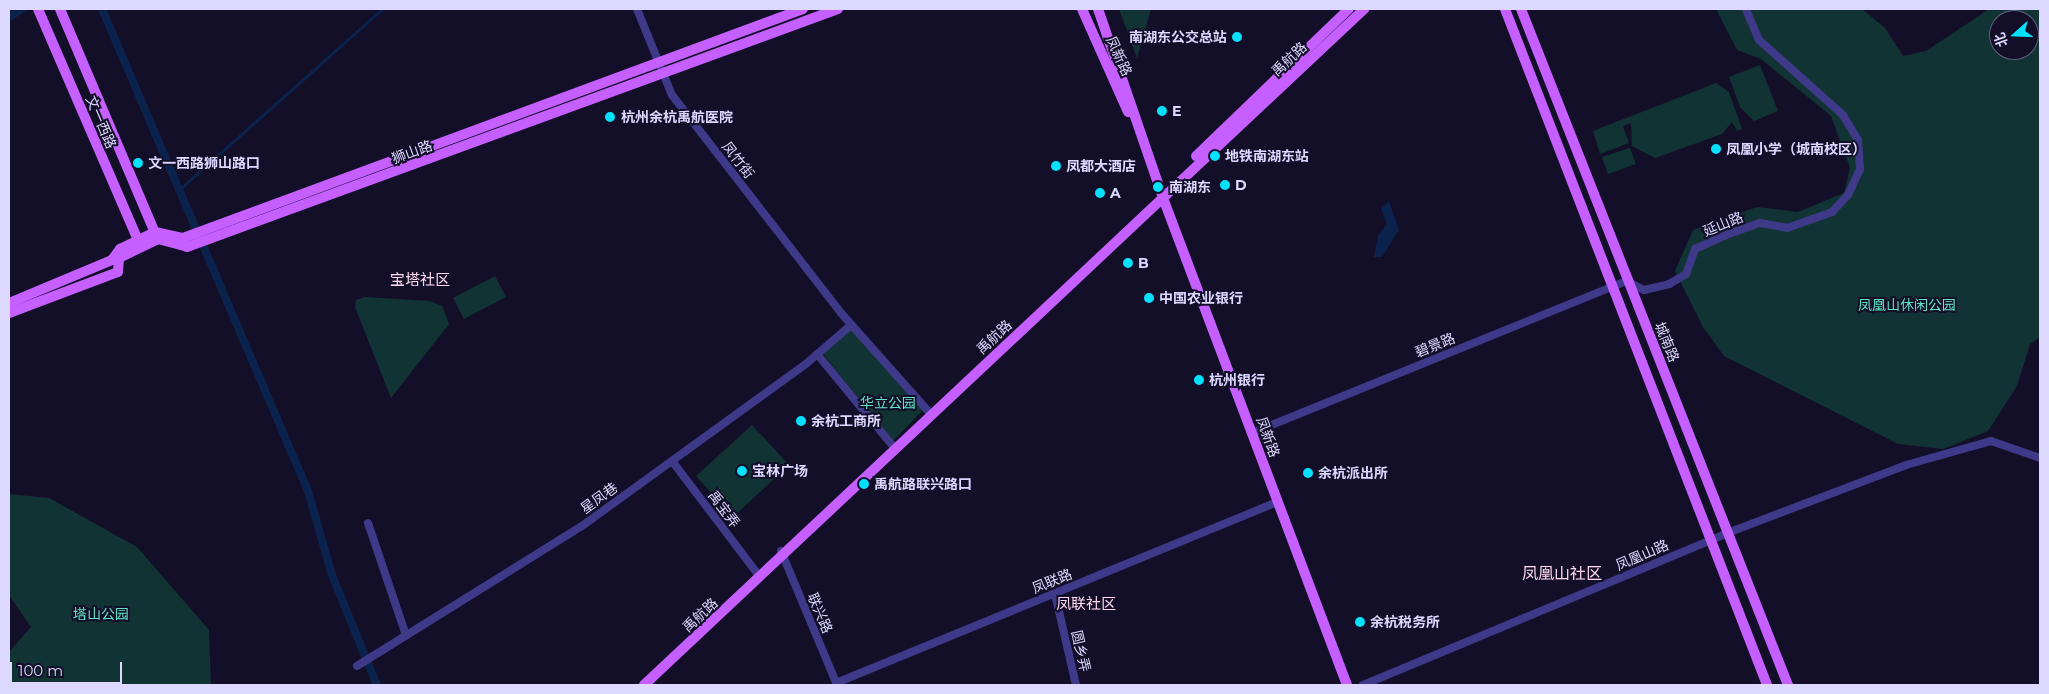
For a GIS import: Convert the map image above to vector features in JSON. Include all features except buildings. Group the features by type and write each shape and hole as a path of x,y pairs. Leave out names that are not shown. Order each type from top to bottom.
{"main road":[{"name":"文一西路","path":"38,9 138,243"},
{"name":"狮山路","path":"156,236 185,243 657,62 803,9"},
{"name":"狮山路","path":"216,231 838,9"},
{"name":"凤新路","path":"1082,9 1107,60 1162,194"},
{"name":"凤新路","path":"1098,9 1162,194 1347,685"},
{"name":"禹航路","path":"644,685 1162,194 1234,116 1349,9"},
{"name":"禹航路","path":"636,685 757,573 782,553 928,411 1364,9"},
{"path":"1505,9 1767,685"},
{"name":"城南路","path":"1521,9 1627,281 1730,532 1788,685"},
{"name":"文一西路","path":"61,12 156,236"},
{"path":"9,303 112,260 120,249 156,236"},
{"path":"9,313 118,272 119,258 138,243"}],"street":[{"name":"凤竹街","path":"637,9 660,73 672,95 841,313 928,411"},
{"name":"延山路","path":"1627,281 1644,290 1669,284 1686,274 1696,249 1729,234 1760,223 1787,228 1832,212 1848,196 1860,169 1858,140 1842,115 1758,40 1746,9"},
{"name":"碧景路","path":"1252,433 1627,281"},
{"name":"星凤巷","path":"357,666 582,526 817,354 851,325"},
{"path":"817,354 892,445"},
{"name":"凤凰山路","path":"1363,685 1710,540 1906,465 1991,441 2040,458"},
{"name":"禹宝弄","path":"672,461 757,573"},
{"name":"凤联路","path":"837,684 1278,502"},
{"path":"368,523 406,635"},
{"name":"联兴路","path":"782,553 837,684"},
{"name":"圆乡弄","path":"1055,594 1076,685"}],"green space":[{"path":"1119,9 1151,9 1137,58"},
{"name":"凤凰山休闲公园","path":"1716,9 1862,9 1885,28 1903,56 1926,51 1989,9 2040,9 2040,337 2030,344 2017,386 1988,431 1943,449 1898,444 1724,356 1703,327 1675,271 1693,230 1757,207 1798,212 1844,193 1850,168 1831,116 1761,59 1737,50"},
{"path":"1760,65 1778,111 1754,121 1740,107 1729,77"},
{"path":"1716,83 1729,92 1742,129 1737,131 1732,122 1722,134 1655,158 1632,146 1631,123 1623,126 1629,143 1600,154 1593,131"},
{"path":"1630,148 1636,164 1608,174 1602,157"},
{"path":"495,276 506,297 464,319 453,298"},
{"path":"365,297 430,301 442,306 449,324 391,398 355,307 356,300"},
{"name":"华立公园","path":"849,327 923,410 893,441 823,354"},
{"name":"宝林广场","path":"752,425 789,465 733,517 696,476"},
{"name":"塔山公园","path":"9,494 49,498 137,547 209,630 211,685 9,685 9,652 31,627 9,595"}],"water":[{"path":"1389,201 1399,230 1382,257 1374,257 1378,235 1387,224 1381,209"}],"waterway":[{"path":"9,17 22,9"},
{"path":"102,9 308,491 332,575 377,685"},
{"path":"180,189 382,9"}],"place":[{"name":"南湖东公交总站","path":"1237,37"},
{"name":"E","path":"1162,111"},
{"name":"杭州余杭禹航医院","path":"610,117"},
{"name":"凤凰小学（城南校区）","path":"1716,149"},
{"name":"地铁南湖东站","path":"1215,156"},
{"name":"文一西路狮山路口","path":"138,163"},
{"name":"凤都大酒店","path":"1056,166"},
{"name":"D","path":"1225,185"},
{"name":"南湖东","path":"1158,187"},
{"name":"A","path":"1100,193"},
{"name":"B","path":"1128,263"},
{"name":"中国农业银行","path":"1149,298"},
{"name":"杭州银行","path":"1199,380"},
{"name":"余杭工商所","path":"801,421"},
{"name":"宝林广场","path":"742,471"},
{"name":"余杭派出所","path":"1308,473"},
{"name":"禹航路联兴路口","path":"864,484"},
{"name":"余杭税务所","path":"1360,622"}],"district":[{"name":"宝塔社区","path":"420,280"},
{"name":"凤凰山社区","path":"1562,574"},
{"name":"凤联社区","path":"1086,604"}]}
